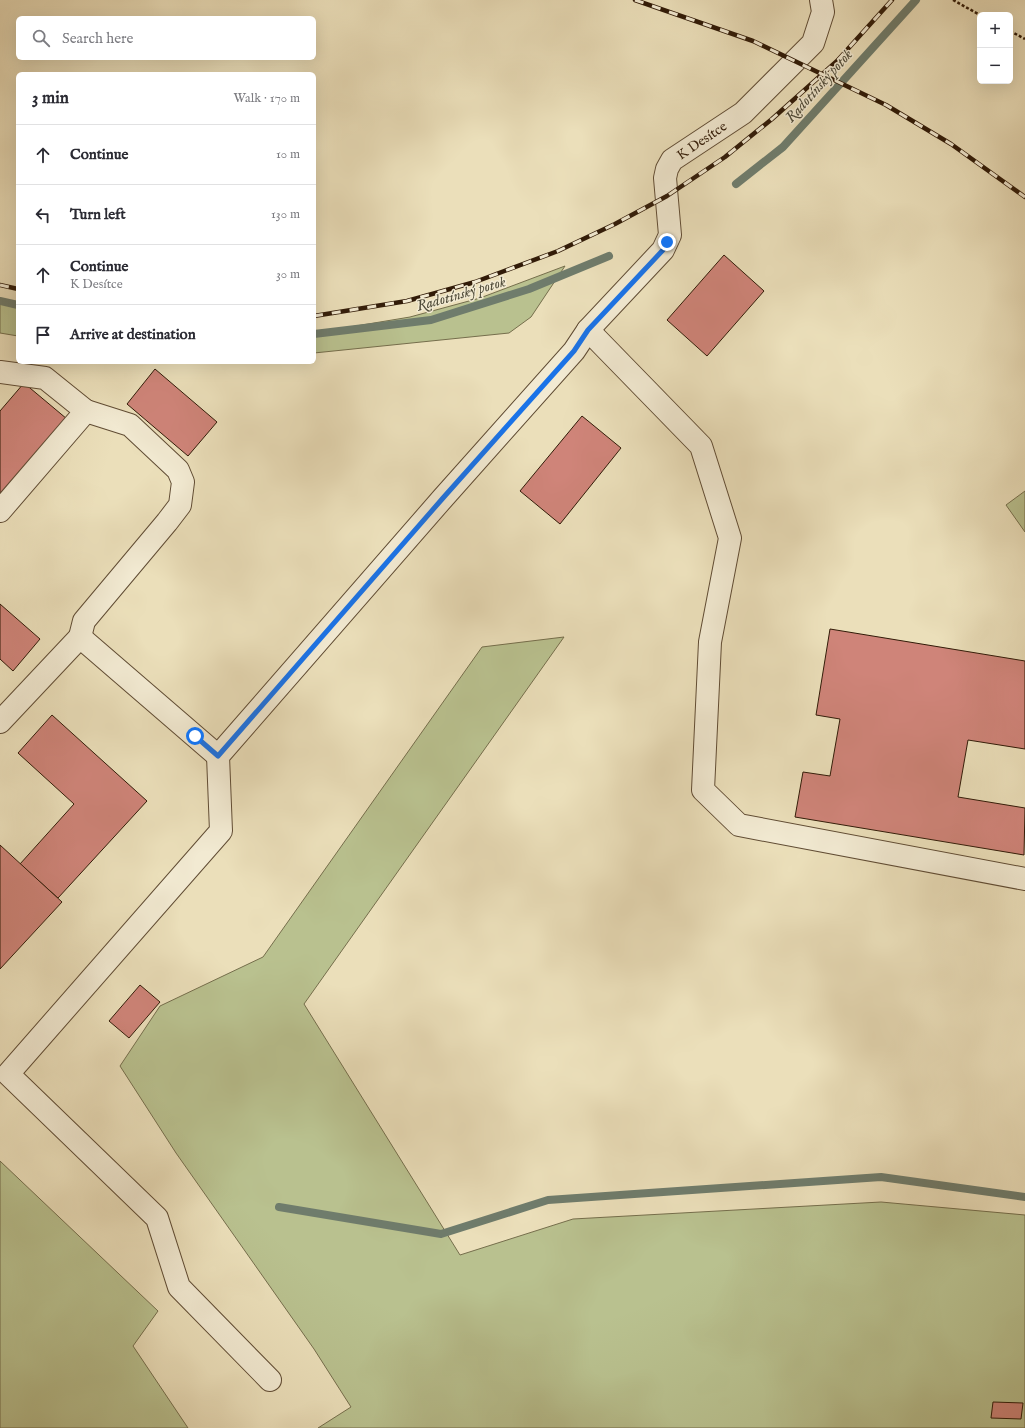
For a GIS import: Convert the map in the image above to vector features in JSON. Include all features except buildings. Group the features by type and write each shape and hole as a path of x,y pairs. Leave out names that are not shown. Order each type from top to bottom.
{"lane":[{"name":"K Desítce","path":"218,756 443,498 574,351 588,330 663,250 670,235 665,178 667,169 672,160 743,114 814,43 823,12 821,0"},
{"path":"588,330 701,446 730,538 710,642 703,790 739,825 1025,879"},
{"path":"0,372 45,378 86,410 130,425 178,470 183,482 180,505 168,522 84,622 80,637 0,722"},
{"path":"0,510 86,410"},
{"path":"80,637 218,756 221,831 8,1074 157,1218 179,1287 270,1380"}],"path":[{"path":"953,0 977,13"},
{"path":"1013,33 1025,39"}],"green space":[{"path":"565,266 531,317 509,333 316,353 316,333 410,317 480,298"},
{"path":"0,302 16,306 16,336 0,333"},
{"path":"1025,491 1025,532 1006,505"},
{"path":"564,637 304,1004 460,1255 573,1219 881,1202 1025,1215 1025,1428 318,1428 351,1407 314,1349 176,1153 120,1066 160,1006 263,957 482,647"},
{"path":"0,1161 158,1311 133,1346 188,1428 0,1428"}],"waterway":[{"name":"Radotínský potok","path":"736,184 783,147 916,0"},
{"name":"Radotínský potok","path":"316,334 431,320 529,289 609,256"},
{"name":"Radotínský potok","path":"0,301 16,305"},
{"path":"279,1207 441,1234 548,1200 881,1177 1025,1197"}],"railway":[{"path":"635,0 753,41 886,105 951,144 1025,197"},
{"path":"316,316 407,301 475,282 558,251 615,224 667,196 725,157 772,119 837,61 892,0"},
{"path":"0,285 16,289"}],"route":[{"path":"195,736 218,756 443,498 574,351 588,330 663,250 667,242"}]}
